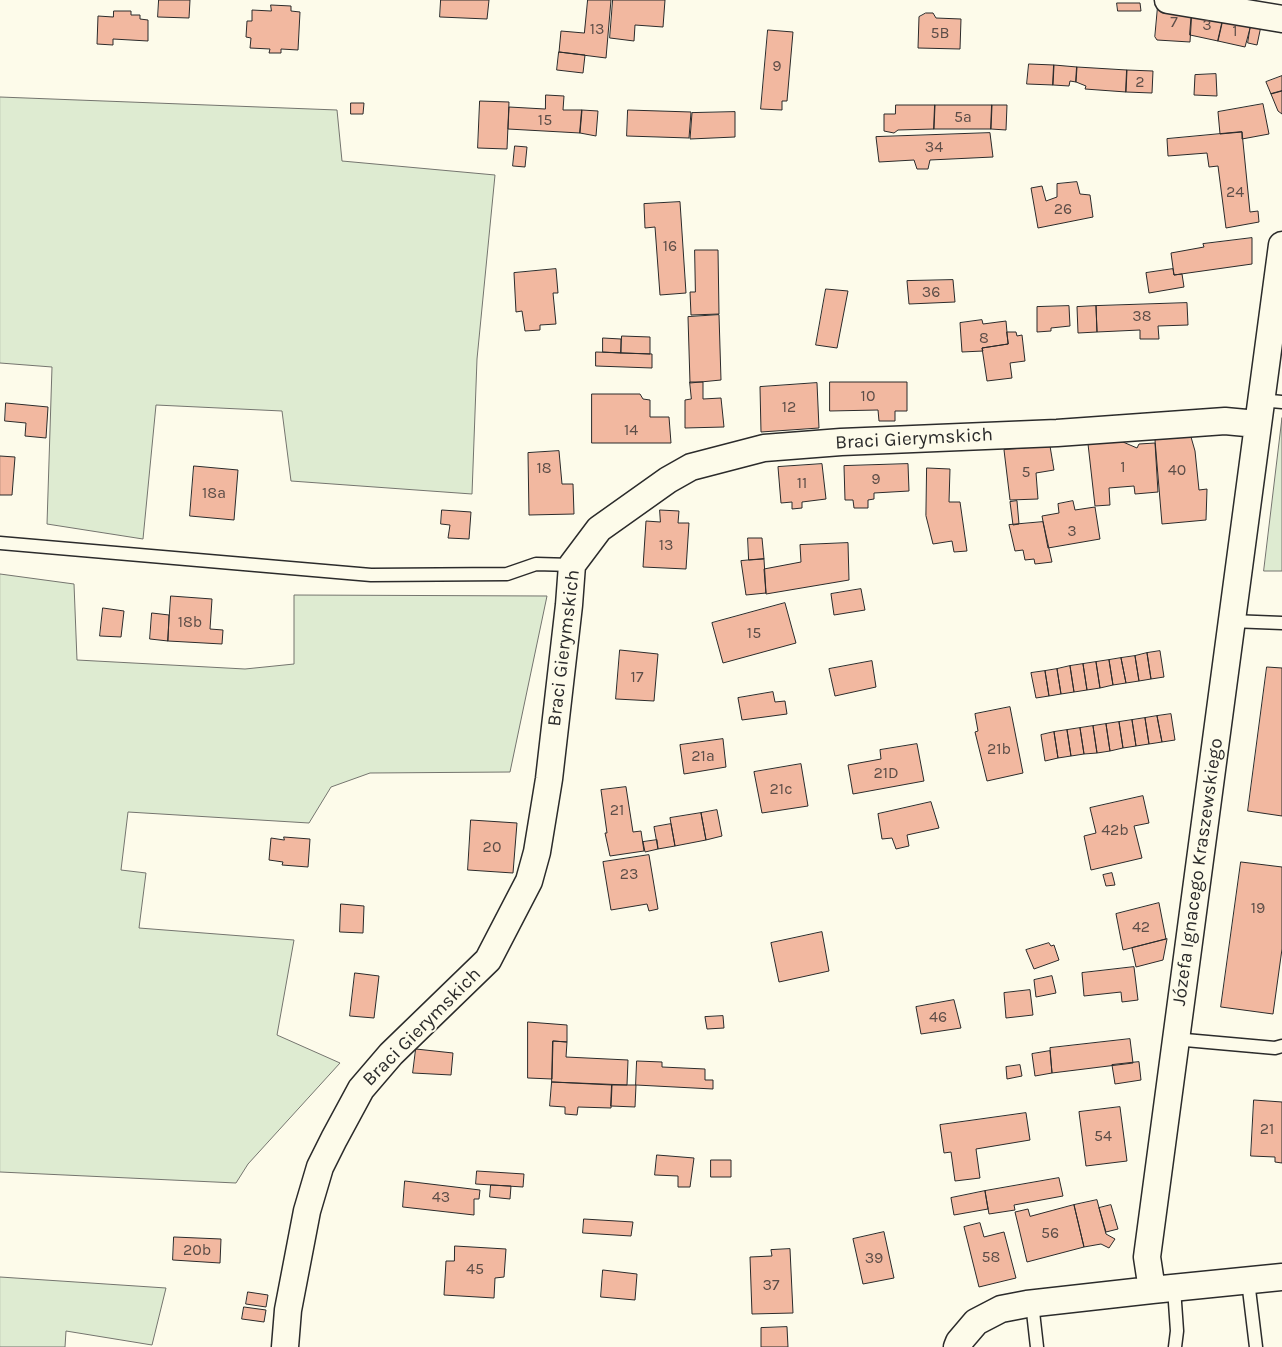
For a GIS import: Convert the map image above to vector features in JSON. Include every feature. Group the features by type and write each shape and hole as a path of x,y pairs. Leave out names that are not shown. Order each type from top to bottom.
{"street":[{"path":"1168,0 1282,19"},
{"name":"Józefa Ignacego Kraszewskiego","path":"1163,1289 1146,1257 1231,621 1266,409 1277,316 1282,245"},
{"name":"Braci Gierymskich","path":"285,1347 288,1310 307,1211 320,1167 339,1130 361,1089 391,1054 488,960 529,882 538,852 549,780 570,605 572,565 599,529 668,480 691,467 718,458 764,448 841,442 1057,433 1225,421 1266,409"},
{"path":"957,1347 976,1322 1001,1309 1032,1303 1282,1277"}],"lane":[{"path":"0,543 371,575 507,574 536,564 572,565"},
{"path":"1231,621 1282,623"},
{"path":"1174,1039 1275,1048 1282,1046"},
{"path":"1248,1281 1256,1347"},
{"path":"1163,1289 1177,1331 1175,1347"},
{"path":"1032,1303 1037,1347"}],"green space":[{"path":"0,97 337,110 342,161 495,175 477,359 472,494 291,481 282,411 156,405 143,539 47,524 52,367 0,363"},
{"path":"1282,418 1282,571 1264,571"},
{"path":"0,574 74,584 77,660 245,669 294,664 294,595 547,596 510,772 370,773 331,787 309,823 128,812 121,870 146,873 139,928 294,940 277,1035 340,1063 248,1164 236,1183 0,1172"},
{"path":"0,1277 166,1288 152,1345 66,1331 65,1347 0,1347"}],"building":[{"path":"159,0 190,0 189,18 158,17"},
{"path":"441,0 489,0 487,19 440,17"},
{"path":"588,0 611,0 606,58 559,52 561,31 584,33"},
{"path":"613,0 665,0 663,27 635,25 634,41 610,38"},
{"path":"1117,3 1140,3 1141,11 1118,11"},
{"path":"271,5 291,6 291,11 300,12 298,50 281,49 281,53 269,53 270,49 250,48 251,38 246,37 247,21 252,21 252,10 271,11"},
{"path":"1158,6 1192,9 1190,42 1157,40 1155,37"},
{"path":"1192,9 1224,15 1218,41 1190,35"},
{"path":"114,11 131,11 131,15 140,15 140,19 148,20 148,41 113,39 113,45 97,44 98,16 113,17"},
{"path":"926,13 933,13 936,18 961,19 960,49 918,48 919,17"},
{"path":"1224,15 1252,21 1245,47 1218,41"},
{"path":"1251,24 1261,26 1257,45 1248,43"},
{"path":"768,30 793,32 787,101 782,101 782,110 761,109"},
{"path":"559,52 585,55 583,73 557,70"},
{"path":"1029,64 1054,65 1053,85 1027,84"},
{"path":"1054,65 1077,67 1076,82 1070,81 1069,86 1053,85"},
{"path":"1077,67 1127,70 1126,92 1085,89 1086,86 1076,82"},
{"path":"1127,70 1153,71 1152,93 1126,92"},
{"path":"1216,74 1217,96 1194,95 1195,75"},
{"path":"1282,76 1282,91 1271,94 1266,82"},
{"path":"1282,91 1282,114 1278,111 1271,94"},
{"path":"546,95 564,96 563,110 582,110 580,133 508,129 509,107 545,109"},
{"path":"480,101 509,102 507,149 478,148"},
{"path":"351,103 364,103 363,114 351,114"},
{"path":"1263,104 1269,134 1242,139 1242,132 1220,134 1218,112"},
{"path":"896,105 935,105 934,129 898,130 894,133 884,131 884,114 895,114"},
{"path":"935,105 992,105 991,129 934,129"},
{"path":"992,105 1007,105 1006,130 991,129"},
{"path":"582,110 598,111 596,136 580,133"},
{"path":"628,110 691,112 689,138 627,136"},
{"path":"735,112 735,137 690,139 692,113"},
{"path":"1242,132 1250,212 1258,211 1259,222 1226,228 1218,166 1209,167 1207,153 1168,156 1167,139"},
{"path":"990,133 993,157 930,160 928,169 917,169 914,160 879,162 876,137"},
{"path":"515,146 527,147 525,167 513,166"},
{"path":"1077,182 1080,194 1090,195 1093,217 1038,228 1031,188 1042,186 1046,201 1057,197 1057,184"},
{"path":"680,202 686,293 660,295 655,227 645,228 644,204"},
{"path":"1252,238 1252,264 1174,275 1171,253 1204,247 1203,244"},
{"path":"695,250 718,250 719,314 691,315 690,292 695,292"},
{"path":"556,269 558,293 553,293 556,324 540,325 540,330 525,331 522,311 516,312 514,273"},
{"path":"1173,269 1174,275 1182,274 1184,287 1149,293 1146,273"},
{"path":"953,280 955,302 909,304 907,281"},
{"path":"826,289 848,291 837,348 816,345"},
{"path":"1187,303 1188,325 1158,326 1159,339 1140,339 1140,330 1097,332 1096,306"},
{"path":"1069,306 1070,326 1051,328 1051,331 1037,332 1037,307"},
{"path":"1096,306 1097,332 1078,333 1077,307"},
{"path":"719,315 721,380 690,383 688,317"},
{"path":"982,320 983,324 1006,321 1008,344 982,348 983,351 962,352 960,323"},
{"path":"1007,332 1016,332 1017,336 1022,335 1025,361 1010,363 1012,378 987,381 982,348 1008,344"},
{"path":"622,336 650,337 650,354 621,353"},
{"path":"603,338 621,339 621,353 603,352"},
{"path":"596,352 652,354 652,368 596,366"},
{"path":"690,382 703,382 703,399 721,398 724,427 685,428 685,400 691,399"},
{"path":"830,382 907,382 907,411 895,411 895,421 879,421 878,410 830,411"},
{"path":"817,383 819,428 761,432 760,387"},
{"path":"592,394 640,394 643,399 650,400 650,417 669,417 671,443 592,443"},
{"path":"6,403 48,407 46,438 25,436 26,423 5,421"},
{"path":"1191,437 1195,451 1199,490 1207,489 1206,520 1162,524 1155,440"},
{"path":"1123,442 1137,448 1139,444 1155,443 1158,492 1135,494 1134,486 1109,488 1110,505 1095,506 1088,444"},
{"path":"1050,446 1054,470 1036,473 1038,499 1010,500 1004,450"},
{"path":"559,451 562,484 573,484 574,514 529,515 528,453"},
{"path":"0,456 15,457 12,495 0,495"},
{"path":"822,464 826,499 802,502 802,508 792,509 792,502 781,503 778,467"},
{"path":"908,464 909,491 874,493 874,499 868,500 868,508 854,508 853,500 845,500 844,466"},
{"path":"194,466 238,470 234,520 190,516"},
{"path":"927,468 950,469 949,502 960,502 967,551 954,552 952,541 933,544 926,516"},
{"path":"1017,501 1019,524 1013,525 1010,502"},
{"path":"1073,501 1075,510 1095,507 1100,539 1048,548 1042,516 1059,513 1058,504"},
{"path":"442,510 471,512 469,539 448,538 450,525 441,524"},
{"path":"660,510 679,511 678,523 689,523 686,569 643,567 646,521 660,522"},
{"path":"1043,522 1052,562 1035,564 1034,559 1025,560 1023,550 1015,551 1009,525"},
{"path":"748,538 762,538 764,559 749,560"},
{"path":"848,543 849,580 766,594 764,569 801,562 800,545"},
{"path":"764,559 766,593 746,595 741,561"},
{"path":"861,589 865,610 834,615 831,594"},
{"path":"171,596 212,599 210,629 223,630 222,644 168,641"},
{"path":"785,603 796,643 723,663 712,623"},
{"path":"103,608 124,611 121,637 100,636"},
{"path":"152,613 169,615 168,641 150,639"},
{"path":"620,650 658,654 654,701 616,699"},
{"path":"1160,651 1164,677 1151,679 1147,653"},
{"path":"1147,653 1151,679 1139,681 1135,656"},
{"path":"1135,656 1139,681 1126,683 1121,658"},
{"path":"1121,658 1126,683 1113,685 1109,660"},
{"path":"1109,660 1113,685 1100,688 1096,662"},
{"path":"872,661 876,687 835,696 829,669"},
{"path":"1096,662 1100,688 1087,690 1083,664"},
{"path":"1083,664 1087,690 1074,692 1070,666"},
{"path":"1070,666 1074,692 1061,694 1057,669"},
{"path":"1267,667 1282,668 1282,816 1248,811"},
{"path":"1057,669 1061,694 1049,696 1045,671"},
{"path":"1045,671 1049,696 1036,698 1031,673"},
{"path":"773,692 775,702 785,701 787,714 742,720 738,698"},
{"path":"1010,707 1023,773 987,781 975,732 978,731 975,714"},
{"path":"1171,714 1175,740 1162,742 1157,716"},
{"path":"1157,716 1162,742 1149,744 1145,718"},
{"path":"1145,718 1149,744 1136,746 1132,720"},
{"path":"1132,720 1136,746 1123,748 1119,722"},
{"path":"1119,722 1123,748 1110,751 1106,724"},
{"path":"1106,724 1110,751 1097,753 1093,726"},
{"path":"1093,726 1097,753 1084,754 1080,728"},
{"path":"1080,728 1084,754 1071,756 1067,730"},
{"path":"1067,730 1071,756 1058,758 1054,732"},
{"path":"1054,732 1058,758 1045,761 1041,735"},
{"path":"723,739 726,767 684,774 680,745"},
{"path":"917,744 924,781 853,794 848,765 881,759 880,750"},
{"path":"801,764 808,806 762,813 754,772"},
{"path":"626,787 633,832 641,831 644,851 610,856 605,833 607,833 601,790"},
{"path":"1143,796 1149,823 1134,826 1142,858 1091,870 1084,836 1096,833 1090,808"},
{"path":"931,802 939,828 907,835 909,846 896,849 892,838 882,839 878,814"},
{"path":"717,810 722,836 706,840 701,813"},
{"path":"701,813 706,840 675,846 670,818"},
{"path":"471,820 517,823 513,873 468,870"},
{"path":"671,824 675,846 658,849 654,827"},
{"path":"284,837 310,839 308,867 282,865 283,862 269,860 271,838 284,840"},
{"path":"657,840 658,849 645,852 643,842"},
{"path":"649,855 658,909 649,911 647,904 611,910 603,862"},
{"path":"1241,862 1282,867 1282,949 1273,1014 1221,1007"},
{"path":"1112,873 1115,885 1106,886 1103,875"},
{"path":"1159,903 1166,939 1123,950 1116,914"},
{"path":"341,904 364,906 363,933 340,932"},
{"path":"822,932 829,971 779,982 771,943"},
{"path":"1167,939 1163,960 1136,967 1132,948"},
{"path":"1049,943 1051,946 1054,945 1059,960 1034,969 1026,950"},
{"path":"1134,967 1138,1000 1122,1002 1121,992 1084,996 1082,973"},
{"path":"355,973 379,976 374,1018 350,1016"},
{"path":"1052,976 1056,993 1036,997 1034,980"},
{"path":"1030,990 1033,1015 1006,1018 1004,993"},
{"path":"954,1000 961,1028 921,1034 916,1007"},
{"path":"723,1016 724,1028 707,1029 705,1017"},
{"path":"528,1022 567,1025 567,1042 553,1041 552,1079 528,1078"},
{"path":"1130,1039 1133,1063 1052,1073 1050,1048"},
{"path":"553,1041 567,1042 566,1057 628,1060 627,1085 552,1082"},
{"path":"416,1049 453,1053 451,1075 413,1073"},
{"path":"1050,1051 1052,1073 1035,1076 1032,1054"},
{"path":"637,1061 662,1062 662,1067 705,1069 705,1080 713,1080 713,1089 636,1085"},
{"path":"1139,1062 1141,1080 1115,1084 1112,1065"},
{"path":"1020,1065 1022,1076 1007,1079 1006,1067"},
{"path":"552,1082 612,1085 611,1108 578,1107 577,1115 565,1114 565,1107 550,1106"},
{"path":"612,1085 636,1085 635,1107 611,1106"},
{"path":"1254,1100 1282,1102 1282,1163 1275,1162 1275,1157 1251,1156"},
{"path":"1120,1107 1127,1161 1086,1166 1079,1112"},
{"path":"1026,1113 1030,1140 976,1149 980,1178 955,1181 951,1152 944,1153 940,1125"},
{"path":"657,1155 694,1158 690,1187 678,1187 678,1176 655,1175"},
{"path":"711,1160 731,1160 731,1177 711,1177"},
{"path":"477,1171 524,1174 523,1187 476,1184"},
{"path":"1059,1178 1063,1196 1014,1205 1015,1210 989,1214 985,1191"},
{"path":"405,1181 480,1190 479,1199 474,1199 474,1215 403,1207"},
{"path":"491,1185 511,1186 510,1199 490,1197"},
{"path":"985,1191 988,1209 954,1215 951,1198"},
{"path":"1097,1200 1106,1234 1115,1239 1109,1248 1101,1244 1084,1247 1074,1205"},
{"path":"1074,1205 1084,1247 1027,1262 1015,1212 1028,1209 1030,1216"},
{"path":"1111,1205 1118,1229 1106,1232 1099,1208"},
{"path":"584,1219 633,1222 631,1236 583,1233"},
{"path":"980,1223 984,1237 1004,1232 1016,1278 979,1287 964,1227"},
{"path":"884,1232 894,1278 863,1284 853,1239"},
{"path":"174,1237 221,1239 220,1263 173,1260"},
{"path":"455,1246 506,1249 504,1277 495,1278 494,1298 444,1295 446,1261 454,1261"},
{"path":"790,1249 793,1313 752,1314 750,1257 772,1256 771,1250"},
{"path":"603,1270 637,1274 635,1300 601,1297"},
{"path":"248,1292 268,1295 266,1307 246,1304"},
{"path":"244,1307 266,1310 264,1322 242,1319"},
{"path":"787,1327 788,1347 761,1347 761,1328"}]}
